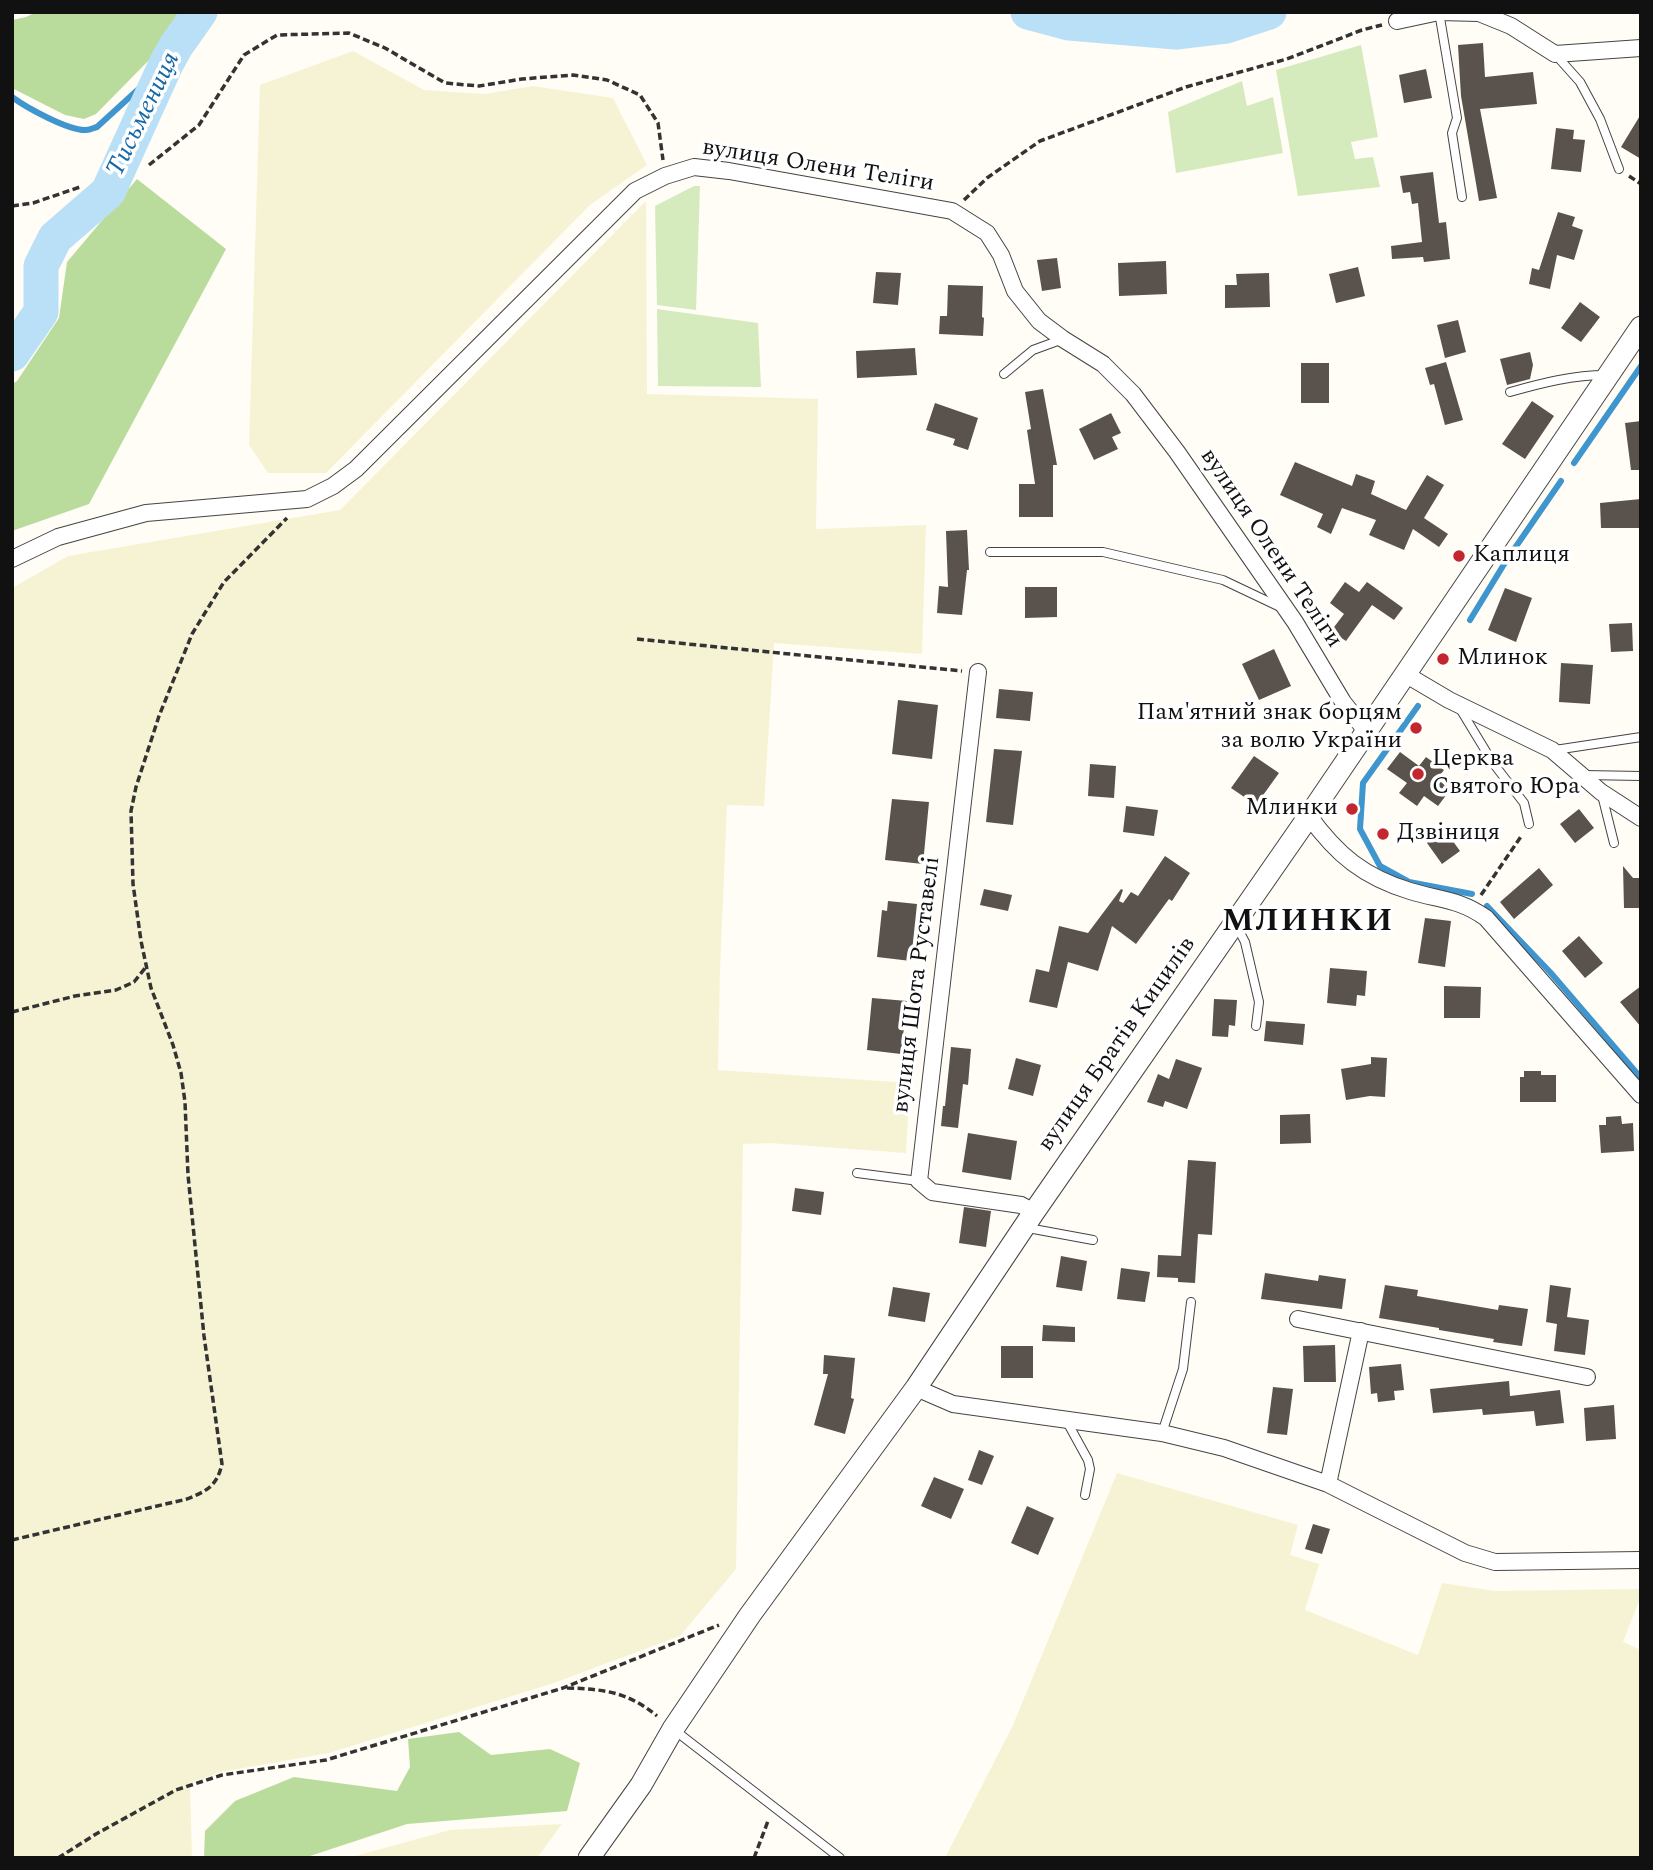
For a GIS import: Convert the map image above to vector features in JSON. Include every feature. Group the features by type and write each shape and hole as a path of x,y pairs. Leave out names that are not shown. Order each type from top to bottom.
{"street":[{"path":"1397,21 1439,12 1479,13 1511,26 1555,54 1641,48"},
{"name":"вулиця Олени Теліги","path":"12,559 58,537 146,513 306,499 333,486 356,469 635,191 665,176 694,167 729,171 952,211 987,233 1001,255 1015,291 1039,321 1063,340 1103,364 1133,394 1177,452 1286,610 1343,702 1366,731"},
{"name":"вулиця Братів Кицилів","path":"589,1858 641,1785 673,1729 750,1615 916,1388 1641,327"},
{"name":"вулиця Шота Руставелі","path":"919,1181 978,672"},
{"path":"1405,674 1457,705 1552,750 1601,792 1641,818"},
{"path":"1309,816 1324,837 1346,859 1378,879 1411,892 1472,908 1486,918 1641,1095"},
{"path":"919,1181 932,1192 1021,1205 1029,1220"},
{"path":"1298,1319 1587,1377"},
{"path":"1328,1484 1361,1331"},
{"path":"916,1388 953,1404 1162,1433 1224,1448 1328,1484 1465,1553 1495,1562 1641,1560"}],"lane":[{"path":"1439,12 1457,118 1452,133 1462,197"},
{"path":"1555,54 1580,82 1600,120 1619,169"},
{"path":"1004,374 1033,350 1063,340"},
{"path":"1510,392 1554,379 1586,374 1608,375"},
{"path":"990,552 1103,552 1223,580 1286,610"},
{"path":"1457,705 1493,763 1524,803 1529,824"},
{"path":"1552,750 1641,737"},
{"path":"1581,775 1641,776"},
{"path":"1601,792 1614,844"},
{"path":"1235,923 1245,943 1259,1002 1256,1026"},
{"path":"857,1173 919,1181"},
{"path":"1029,1220 1093,1240"},
{"path":"1162,1433 1183,1369 1191,1303"},
{"path":"1066,1420 1088,1460 1090,1469 1085,1495"},
{"path":"673,1729 840,1858"}],"path":[{"path":"952,211 987,178 1040,141 1186,87 1287,59 1362,30 1397,21"},
{"path":"149,165 199,125 244,55 277,34 349,33 385,48 445,83 479,86 573,75 607,80 640,94 658,123 665,176"},
{"path":"12,206 33,203 80,187"},
{"path":"12,1540 187,1499 211,1487 219,1478 222,1464 204,1336 188,1175 185,1102 181,1073 151,988 141,940 133,884 131,811 159,716 192,634 224,582 306,499"},
{"path":"637,639 978,672"},
{"path":"1472,908 1529,824"},
{"path":"12,1012 75,996 116,990 134,982 146,966"},
{"path":"58,1858 176,1790 222,1775 326,1760 563,1688 750,1615"},
{"path":"563,1688 615,1692 648,1708 673,1729"},
{"path":"754,1858 774,1807"}],"shaded area":[{"path":"353,51 424,90 484,94 533,86 613,98 647,165 590,205 326,473 268,473 249,445 260,85"},
{"path":"646,201 647,394 818,399 816,529 926,525 922,654 774,643 764,806 727,805 720,969 718,1070 910,1083 906,1153 770,1143 743,1144 736,1569 680,1636 554,1683 329,1753 221,1772 190,1783 192,1858 12,1858 12,588 68,556 340,510"},
{"path":"1117,1473 1298,1525 1290,1555 1319,1564 1305,1610 1418,1655 1442,1583 1495,1591 1641,1589 1641,1596 1623,1642 1641,1650 1641,1858 945,1858 1013,1725"},
{"path":"562,1824 537,1858 348,1858 450,1830"}],"green space":[{"path":"36,12 187,12 155,54 96,114 84,119 65,115 12,88 12,20"},
{"path":"1098,12 1228,12 1174,20"},
{"path":"1361,45 1378,137 1351,142 1355,159 1373,157 1380,187 1298,196 1276,70"},
{"path":"1242,81 1247,106 1273,97 1283,153 1176,173 1168,112"},
{"path":"137,179 226,249 89,504 12,531 12,384 17,381 59,318 67,262"},
{"path":"694,186 700,186 696,310 657,305 655,206"},
{"path":"657,309 758,323 761,387 658,386"},
{"path":"459,1732 491,1755 550,1749 580,1763 567,1811 407,1824 304,1858 204,1858 205,1831 235,1801 294,1777 397,1791 410,1767 408,1739"}],"building":[{"path":"1483,43 1485,77 1533,72 1537,104 1480,109 1497,198 1479,201 1461,96 1458,45"},
{"path":"1426,69 1432,98 1404,103 1399,75"},
{"path":"1641,114 1641,159 1621,147"},
{"path":"1556,128 1574,130 1573,139 1585,140 1581,172 1551,169"},
{"path":"1433,172 1439,223 1446,222 1450,259 1424,262 1423,257 1392,259 1391,246 1422,242 1418,203 1412,204 1410,192 1403,193 1400,176"},
{"path":"1558,212 1575,217 1572,226 1583,230 1574,260 1557,255 1550,289 1529,284 1532,268 1539,270"},
{"path":"1057,258 1061,288 1042,291 1037,260"},
{"path":"1166,261 1167,294 1119,296 1118,263"},
{"path":"1358,267 1365,296 1336,303 1329,274"},
{"path":"876,272 901,273 898,305 873,303"},
{"path":"1269,273 1270,307 1225,308 1225,285 1237,285 1236,274"},
{"path":"948,285 983,286 983,336 939,334 940,316 947,316"},
{"path":"1580,302 1600,317 1581,342 1561,328"},
{"path":"1458,320 1466,352 1445,358 1437,325"},
{"path":"915,348 917,375 857,378 856,351"},
{"path":"1530,352 1533,365 1530,379 1507,385 1500,359"},
{"path":"1446,362 1463,420 1445,425 1434,384 1430,385 1425,368"},
{"path":"1301,363 1329,363 1329,403 1301,403"},
{"path":"1043,389 1057,465 1053,465 1053,517 1019,517 1019,484 1035,484 1027,430 1031,429 1025,392"},
{"path":"1532,401 1554,416 1525,459 1502,444"},
{"path":"935,403 978,418 968,450 953,445 955,439 926,430"},
{"path":"1111,413 1121,433 1112,437 1118,449 1094,460 1079,429"},
{"path":"1641,421 1641,470 1631,470 1625,423"},
{"path":"1295,462 1352,486 1356,474 1375,481 1371,494 1406,510 1427,475 1444,485 1424,518 1448,534 1439,547 1413,529 1404,550 1369,535 1376,520 1342,508 1331,534 1317,527 1323,514 1280,495"},
{"path":"1641,499 1641,528 1601,528 1600,503"},
{"path":"967,530 969,570 962,615 937,613 939,586 948,587 946,531"},
{"path":"1345,582 1359,592 1367,582 1403,608 1394,620 1372,605 1346,641 1331,631 1344,614 1330,603"},
{"path":"1025,587 1057,587 1057,617 1025,618"},
{"path":"1505,588 1532,598 1516,642 1488,630"},
{"path":"1632,623 1633,651 1611,652 1609,624"},
{"path":"1274,649 1291,686 1259,700 1242,664"},
{"path":"1561,663 1593,665 1590,704 1559,702"},
{"path":"999,689 1033,692 1030,721 996,718"},
{"path":"898,700 938,705 932,759 892,754"},
{"path":"994,749 1022,751 1013,825 986,822"},
{"name":"Церква Святого Юра","path":"1400,752 1419,766 1426,757 1444,770 1437,779 1446,786 1447,794 1438,806 1424,796 1417,806 1399,793 1407,783 1387,769"},
{"path":"1254,756 1279,773 1256,805 1231,788"},
{"path":"1090,764 1116,766 1114,798 1088,796"},
{"path":"892,799 929,802 923,864 885,860"},
{"path":"1126,806 1158,810 1154,836 1123,832"},
{"path":"1579,809 1594,828 1575,843 1560,824"},
{"path":"1442,826 1460,851 1442,864 1427,843 1427,836"},
{"path":"1165,856 1190,873 1172,901 1169,899 1136,944 1112,926 1098,971 1068,962 1057,1008 1029,1002 1036,969 1049,972 1059,926 1088,933 1121,889 1123,890 1119,901 1123,903 1131,892 1138,896"},
{"path":"1623,866 1633,878 1641,878 1641,908 1624,908"},
{"path":"1539,868 1553,885 1514,919 1500,902"},
{"path":"984,889 1012,895 1008,911 980,905"},
{"path":"888,901 917,904 911,961 877,957 882,910 887,911"},
{"path":"1425,918 1451,921 1445,967 1418,963"},
{"path":"1579,936 1603,963 1585,978 1562,951"},
{"path":"1330,968 1367,971 1365,996 1357,995 1356,1006 1327,1003"},
{"path":"1444,986 1481,987 1480,1018 1444,1018"},
{"path":"1641,986 1641,1027 1620,1002"},
{"path":"872,998 907,1001 901,1054 867,1050"},
{"path":"1214,999 1237,1000 1235,1026 1229,1025 1228,1037 1212,1036"},
{"path":"1266,1021 1305,1024 1303,1045 1264,1041"},
{"path":"951,1047 971,1049 968,1085 963,1084 958,1128 941,1126"},
{"path":"1371,1057 1387,1058 1385,1097 1370,1096 1346,1100 1341,1069 1371,1064"},
{"path":"1016,1058 1041,1065 1033,1096 1008,1089"},
{"path":"1176,1059 1202,1068 1187,1109 1165,1101 1163,1107 1147,1102 1158,1074 1169,1079"},
{"path":"1524,1071 1541,1071 1541,1075 1556,1075 1556,1102 1520,1102 1520,1077 1524,1077"},
{"path":"1310,1114 1311,1143 1280,1144 1280,1115"},
{"path":"1621,1116 1622,1124 1633,1123 1634,1151 1601,1153 1599,1125 1606,1125 1606,1117"},
{"path":"968,1133 1017,1141 1011,1180 962,1172"},
{"path":"1188,1160 1216,1162 1212,1235 1198,1234 1195,1283 1178,1282 1178,1278 1157,1277 1158,1255 1181,1256"},
{"path":"795,1188 824,1192 821,1215 792,1211"},
{"path":"964,1207 991,1211 986,1247 959,1243"},
{"path":"1061,1256 1087,1261 1082,1291 1056,1287"},
{"path":"1121,1268 1150,1272 1145,1302 1117,1299"},
{"path":"1265,1273 1318,1281 1319,1275 1346,1279 1342,1309 1261,1299"},
{"path":"1385,1285 1418,1290 1417,1296 1498,1310 1499,1305 1528,1309 1522,1346 1379,1318"},
{"path":"1550,1285 1571,1288 1567,1317 1589,1320 1585,1355 1554,1351 1557,1324 1546,1322"},
{"path":"893,1287 930,1293 925,1322 888,1316"},
{"path":"1043,1325 1075,1327 1075,1342 1042,1341"},
{"path":"1335,1345 1336,1382 1304,1382 1303,1346"},
{"path":"1001,1346 1033,1346 1033,1378 1001,1378"},
{"path":"824,1355 855,1358 851,1398 854,1399 845,1434 814,1425 828,1374 823,1374"},
{"path":"1401,1364 1404,1390 1394,1391 1395,1400 1378,1402 1377,1393 1371,1394 1369,1367"},
{"path":"1509,1381 1510,1396 1560,1390 1564,1423 1536,1426 1534,1411 1483,1415 1482,1409 1433,1413 1430,1389"},
{"path":"1273,1387 1293,1389 1287,1435 1267,1433"},
{"path":"1614,1405 1616,1439 1586,1441 1584,1408"},
{"path":"979,1450 994,1456 982,1485 968,1480"},
{"path":"934,1477 964,1489 951,1519 921,1506"},
{"path":"1027,1506 1054,1518 1038,1555 1011,1543"},
{"path":"1313,1524 1330,1529 1322,1554 1305,1549"}],"waterway":[{"name":"Тисьмениця","path":"12,354 41,312 41,266 55,238 108,192 166,64 200,12"},
{"name":"Тисьмениця","path":"1028,12 1069,23 1176,32 1226,26 1269,12"},
{"path":"12,97 59,123 89,130 97,127 166,64"},
{"path":"1574,463 1641,366"},
{"path":"1470,620 1506,561 1561,481"},
{"path":"1418,706 1363,783 1360,829 1380,866 1409,882 1472,894"},
{"path":"1487,906 1550,972 1641,1078"}],"place":[{"name":"Каплиця","path":"1459,556"},
{"name":"Млинок","path":"1443,659"},
{"name":"Пам'ятний знак борцям за волю України","path":"1416,728"},
{"name":"Церква Святого Юра","path":"1418,774"},
{"name":"Млинки","path":"1352,809"},
{"name":"Дзвіниця","path":"1383,834"}],"district":[{"name":"МЛИНКИ","path":"1308,924"}]}
